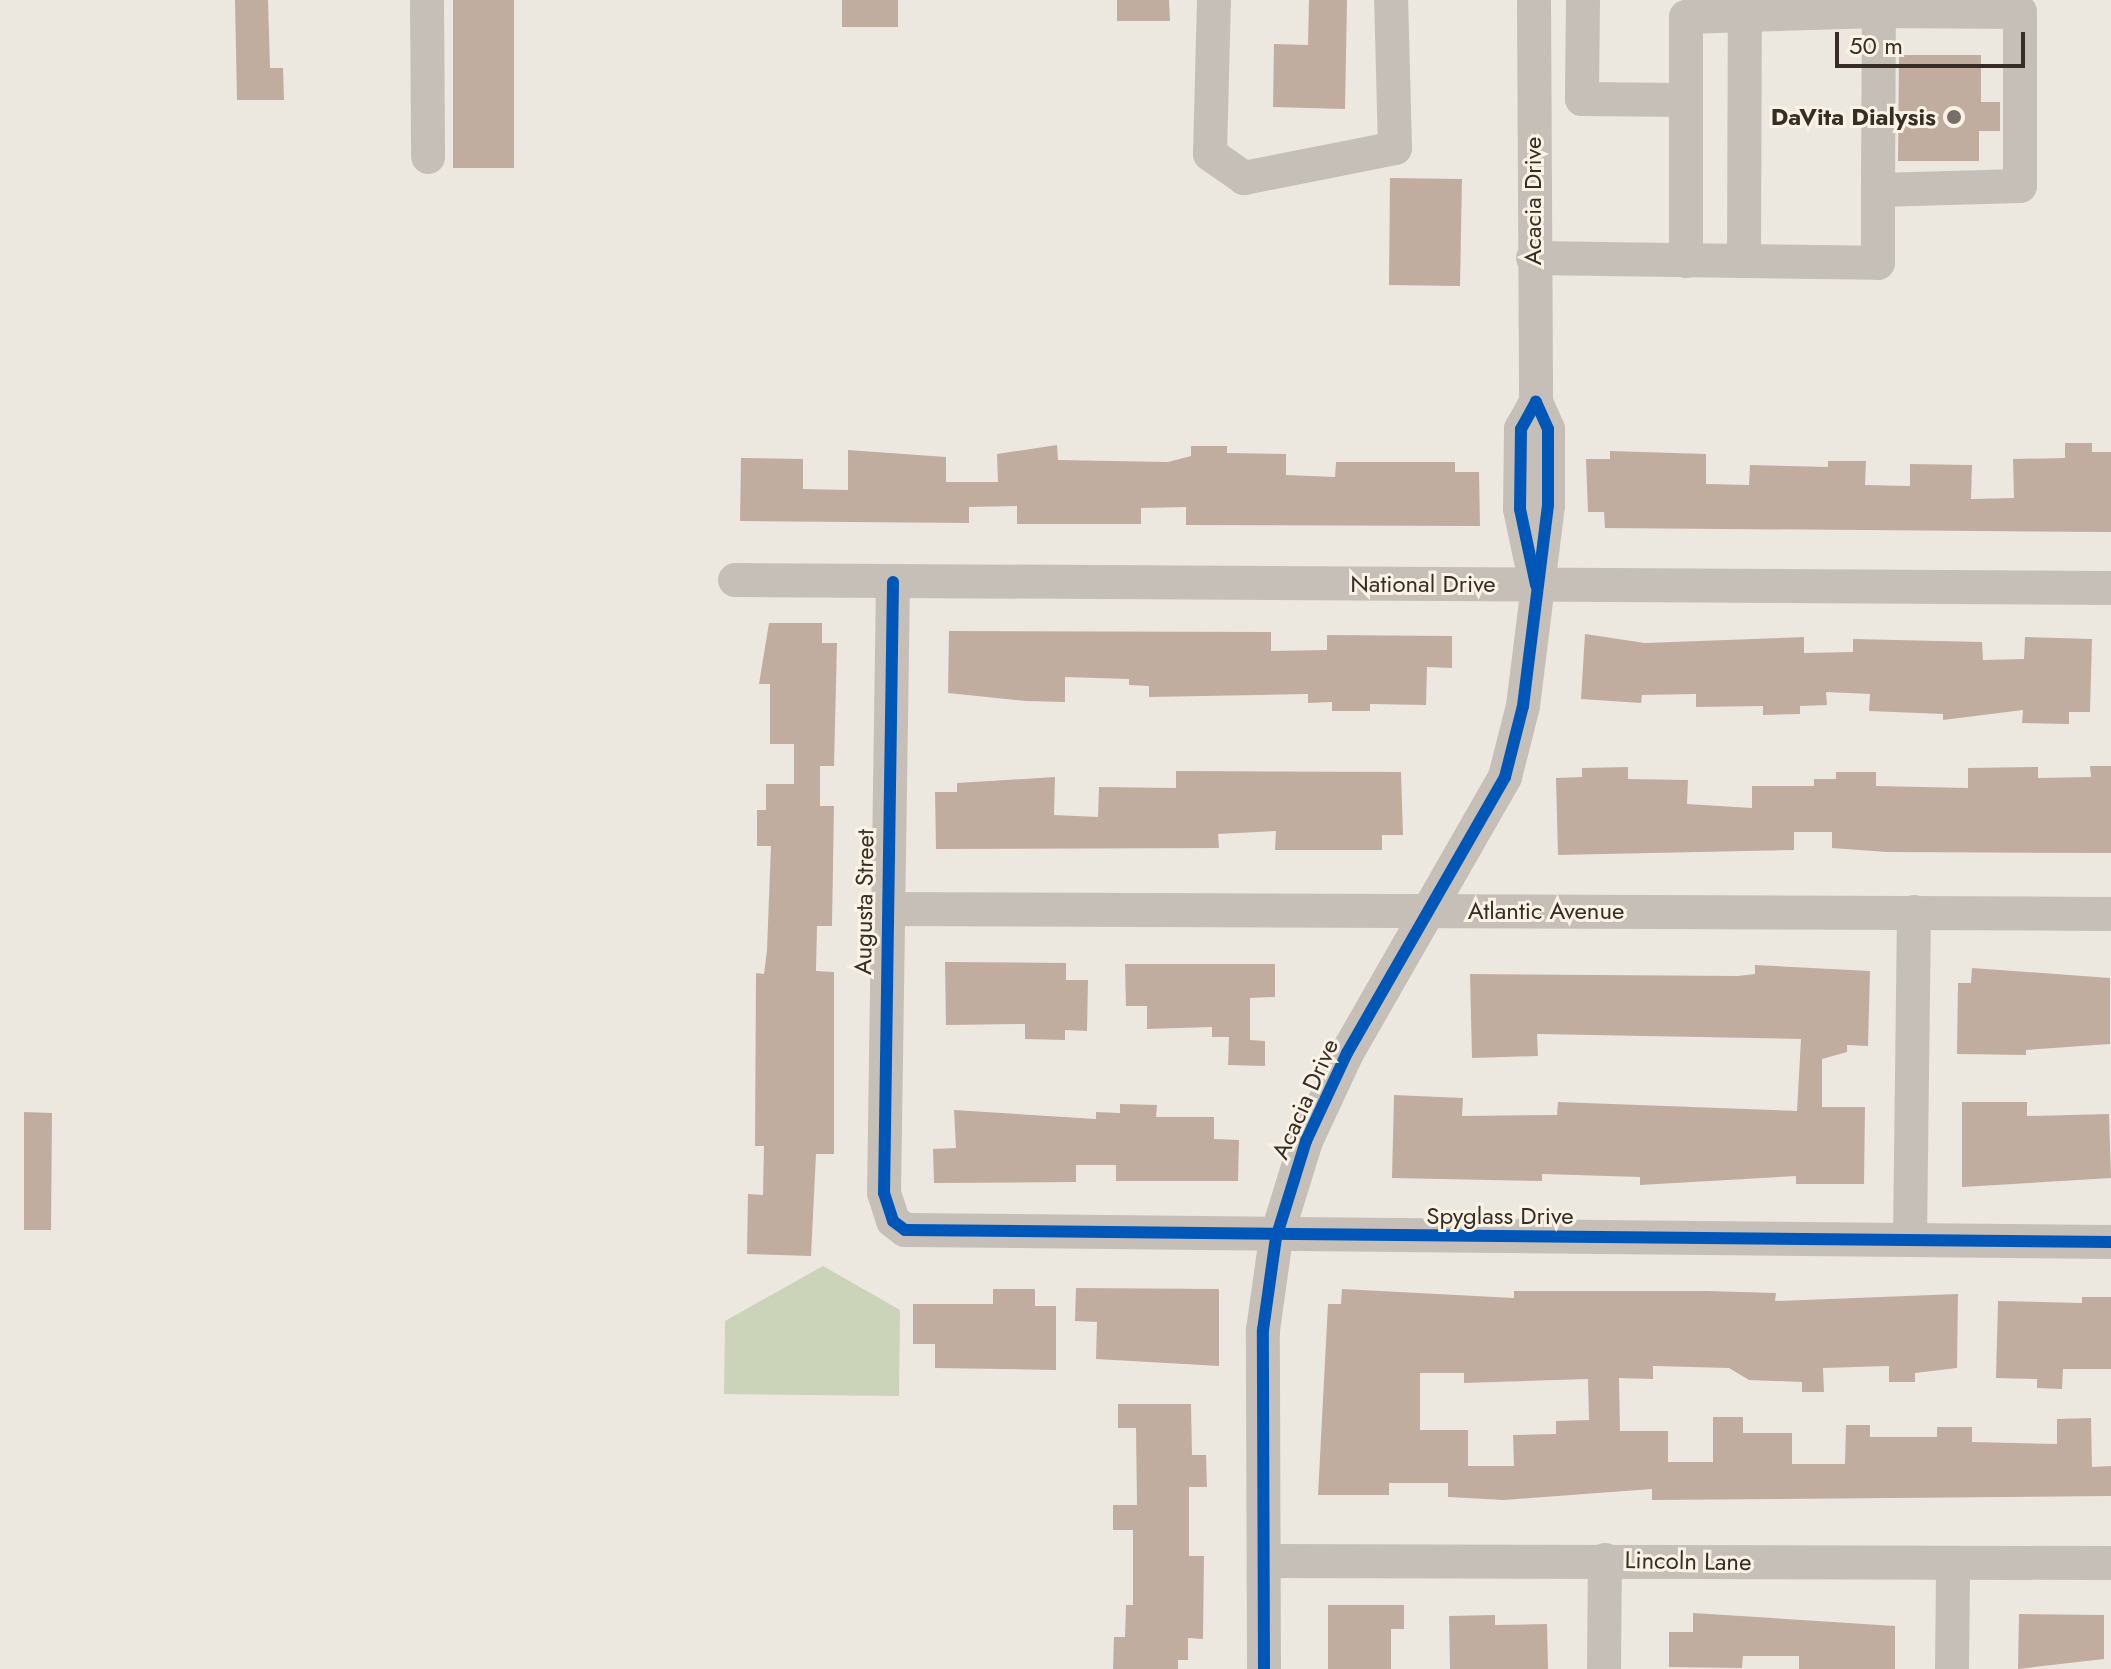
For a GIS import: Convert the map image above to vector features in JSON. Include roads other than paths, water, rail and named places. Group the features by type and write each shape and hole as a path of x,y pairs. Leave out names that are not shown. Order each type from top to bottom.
{"street":[{"path":"427,0 428,157"},
{"path":"1214,0 1210,154 1244,178 1395,148 1391,0"},
{"name":"Acacia Drive","path":"1264,1669 1263,1330 1276,1238 1306,1141 1347,1053 1435,911 1505,777 1523,706 1548,505 1548,429 1536,402 1534,0"},
{"path":"1583,0 1582,99 1686,100"},
{"path":"1533,258 1878,263 1879,6"},
{"path":"1686,261 1686,17 1745,16 1796,7 1879,6 2020,12 2020,186 1878,190"},
{"path":"1744,260 1745,16"},
{"name":"National Drive","path":"735,580 2111,588"},
{"name":"Augusta Street","path":"893,582 885,909 884,1193 893,1221"},
{"name":"Atlantic Avenue","path":"885,909 2111,914"},
{"path":"1910,1239 1914,912"},
{"name":"Spyglass Drive","path":"893,1221 920,1235 2111,1242"},
{"path":"1604,1669 1605,1560"},
{"name":"Lincoln Lane","path":"1265,1561 2111,1563"},
{"path":"1952,1669 1953,1565"}],"place":[{"name":"DaVita Dialysis","path":"1954,117"}]}
